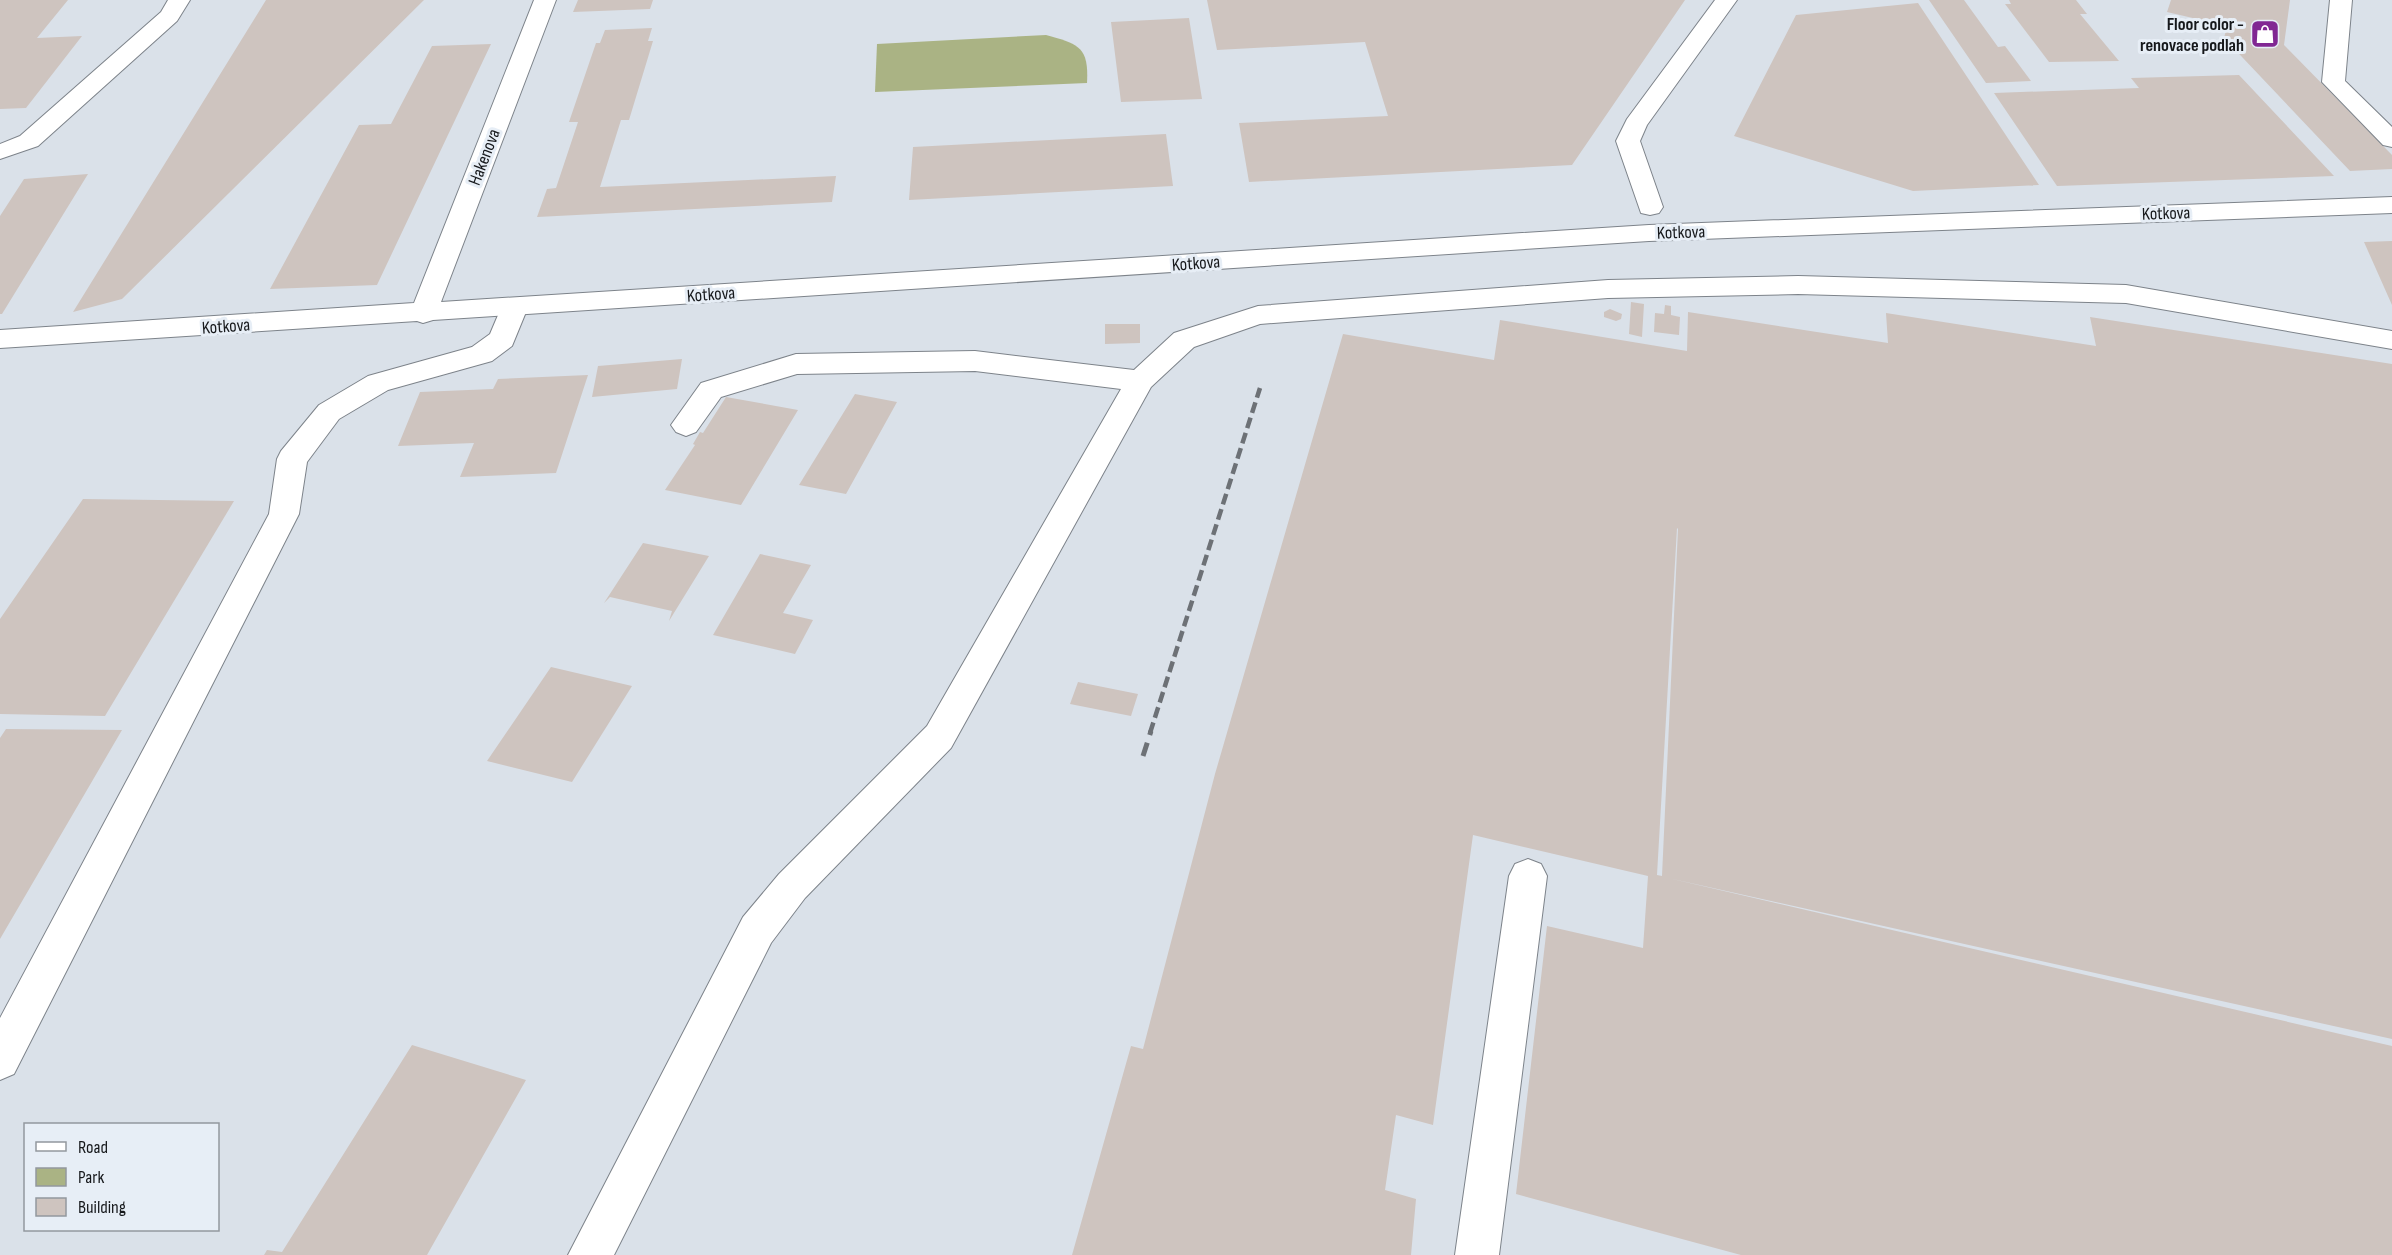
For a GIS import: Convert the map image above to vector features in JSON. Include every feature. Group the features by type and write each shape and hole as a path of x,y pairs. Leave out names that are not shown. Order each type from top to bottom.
{"street":[{"path":"0,152 29,141 169,16 179,0"},
{"name":"Hakenova","path":"423,314 545,0"},
{"path":"1650,207 1628,141 1635,124 1726,0"},
{"path":"2341,0 2333,81 2392,140"},
{"name":"Kotkova","path":"0,339 423,314 1649,233 2392,205"},
{"path":"590,1255 757,930 792,886 939,737 1140,381 1184,340 1257,315 1608,289 1798,285 2126,294 2392,340"},
{"path":"0,1060 284,514 292,459 329,412 378,383 482,354 502,339 514,307"},
{"path":"686,425 711,390 796,364 975,361 1140,381"},
{"path":"1477,1255 1528,876"}],"green space":[{"path":"1046,35 1067,41 1080,49 1086,62 1087,83 875,92 877,44"}],"building":[{"path":"0,0 68,0 37,38 82,36 26,108 0,109"},
{"path":"266,0 424,0 122,299 73,312"},
{"path":"578,0 653,0 650,9 573,12"},
{"path":"1207,0 1685,0 1572,165 1249,182 1239,123 1388,116 1365,42 1217,50"},
{"path":"1929,0 1964,0 1998,47 2005,46 2031,81 1986,83"},
{"path":"2009,0 2076,0 2087,14 2080,14 2119,61 2049,62 2005,4 2011,4"},
{"path":"2171,0 2290,0 2284,45 2392,155 2392,169 2350,171 2224,38 2227,26 2167,12"},
{"path":"1918,3 2039,185 1913,191 1734,136 1796,15"},
{"path":"1189,18 1202,99 1121,102 1111,22"},
{"path":"652,28 648,41 653,41 629,120 621,120 600,187 836,176 832,202 537,217 547,189 556,188 578,122 569,122 596,43 600,43 605,30"},
{"path":"491,44 377,285 270,289 359,125 391,124 432,46"},
{"path":"2239,75 2334,176 2057,186 1994,93 2139,88 2131,78"},
{"path":"1166,134 1173,186 909,200 913,147"},
{"path":"88,174 0,314 0,216 24,179"},
{"path":"2392,241 2392,305 2364,242"},
{"path":"1631,302 1644,304 1642,337 1629,334"},
{"path":"1665,305 1671,306 1671,315 1680,317 1679,335 1654,332 1655,313 1664,314"},
{"path":"1610,309 1622,314 1621,319 1616,321 1604,317 1604,312"},
{"path":"1688,312 1888,343 1886,313 2096,346 2090,317 2392,364 2392,1039 1668,878 2392,1046 2392,1255 1741,1255 1516,1194 1547,926 1643,948 1648,876 1473,835 1433,1125 1396,1115 1385,1190 1416,1199 1411,1255 1072,1255 1131,1046 1143,1049 1215,774 1343,334 1494,360 1500,320 1687,351","holes":["1678,529 1662,876 1657,875"]},
{"path":"1105,324 1140,324 1140,343 1105,344"},
{"path":"682,359 677,389 592,397 598,366"},
{"path":"588,375 556,473 460,477 474,443 398,446 420,392 493,389 498,379"},
{"path":"855,394 897,402 846,494 799,485"},
{"path":"726,397 798,410 741,505 665,490 695,445 693,444 700,432 703,433"},
{"path":"83,499 234,501 105,716 0,714 0,619"},
{"path":"643,543 709,556 669,621 672,611 610,597 604,603"},
{"path":"760,554 811,565 783,613 813,620 795,654 713,635"},
{"path":"551,667 632,686 572,782 487,761"},
{"path":"1078,682 1138,694 1131,716 1070,704"},
{"path":"6,729 122,730 0,939 0,738"},
{"path":"412,1045 526,1080 427,1255 264,1255 267,1250 282,1252"}],"railway":[{"path":"1150,733 1260,388"},
{"path":"1143,756 1151,731"}],"place":[{"name":"Floor color - renovace podlah","path":"2265,34"}]}
